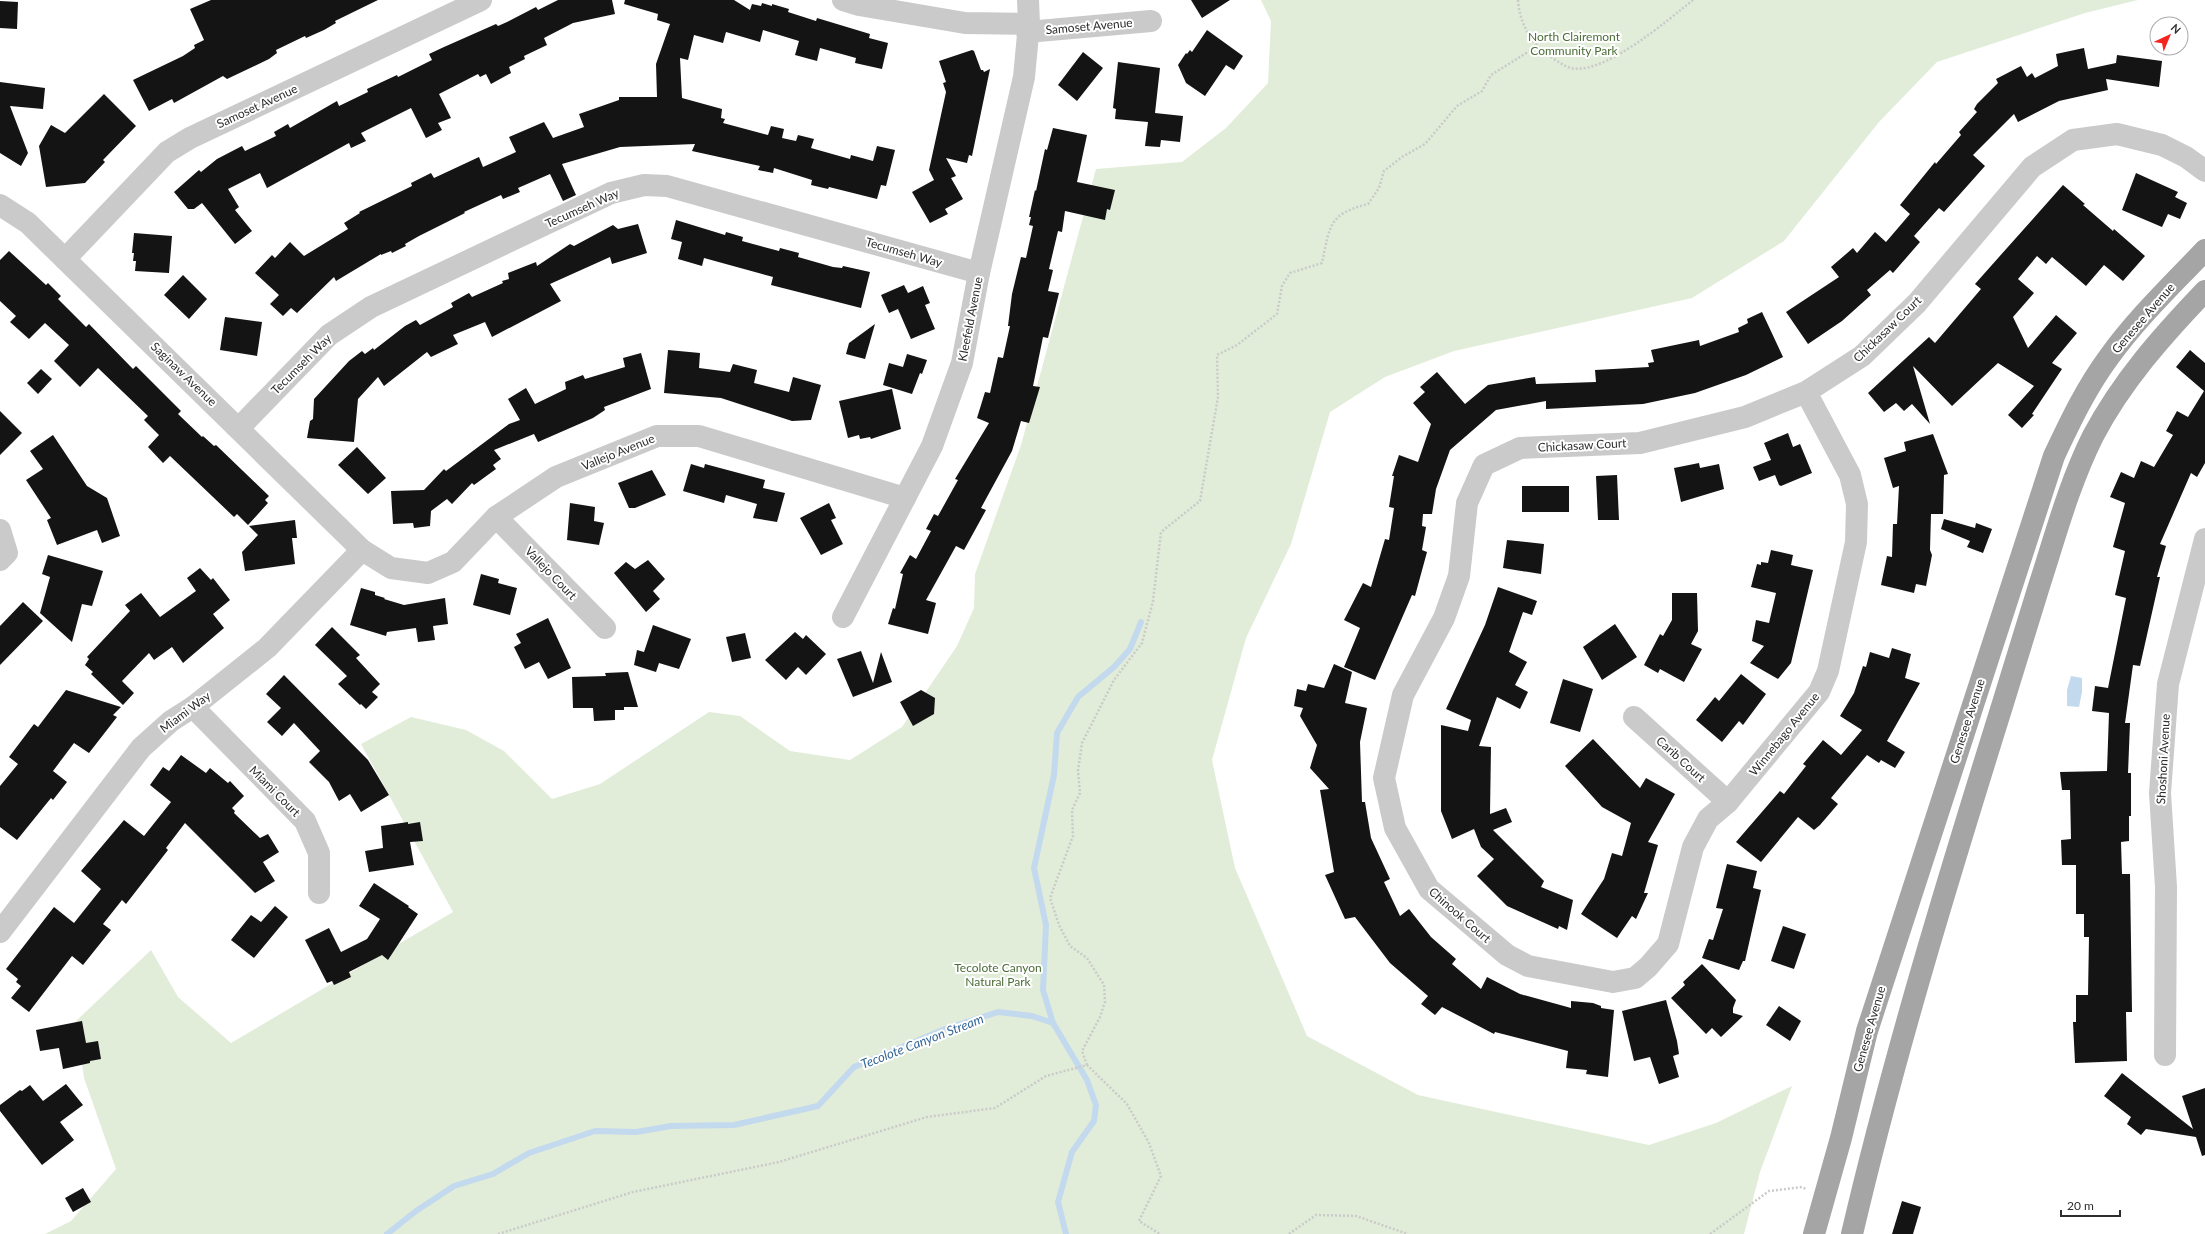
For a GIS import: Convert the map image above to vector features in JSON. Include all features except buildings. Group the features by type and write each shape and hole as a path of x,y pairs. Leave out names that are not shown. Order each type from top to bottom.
{"main road":[{"name":"Genesee Avenue","path":"1814,1234 1826,1196 1867,1031 2054,456 2078,407 2108,358 2134,325 2205,250"},
{"path":"1852,1234 1889,1083 1960,840 2056,531 2077,471 2093,437 2116,397 2162,336 2205,291"}],"street":[{"name":"Samoset Avenue","path":"65,259 167,152 190,138 481,0"},
{"name":"Samoset Avenue","path":"843,0 859,5 965,23 1028,28 1151,21"},
{"name":"Kleefeld Avenue","path":"843,617 932,446 962,363 979,273 1024,77 1028,28 1028,0"},
{"name":"Chickasaw Court","path":"1461,551 1467,503 1484,465 1520,448 1640,442 1745,417 1806,392 1862,356 1916,302 2032,167 2073,140 2117,134 2162,145 2186,157 2205,171"},
{"name":"Tecumseh Way","path":"239,428 329,335 371,307 611,192 644,185 667,186 979,273"},
{"name":"Saginaw Avenue","path":"0,205 28,223 362,550"},
{"name":"Winnebago Avenue","path":"1648,967 1668,944 1693,847 1708,819 1728,802 1819,692 1828,671 1856,542 1857,504 1850,475 1806,392"},
{"name":"Vallejo Avenue","path":"362,550 391,568 428,573 453,562 496,517 556,477 657,436 699,436 906,498"},
{"name":"Vallejo Court","path":"496,517 605,628"},
{"path":"0,530 7,553 0,560"},
{"name":"Shoshoni Avenue","path":"2165,1055 2166,887 2160,793 2165,715 2168,684 2205,539"},
{"name":"Miami Way","path":"0,932 141,748 171,721 193,707 267,648 362,550"},
{"name":"Chinook Court","path":"1461,551 1459,576 1444,618 1403,695 1384,778 1395,828 1429,889 1506,955 1528,966 1613,982 1634,978 1648,967"},
{"name":"Miami Court","path":"193,707 306,821 319,853 319,893"},
{"name":"Carib Court","path":"1634,717 1728,802"}],"path":[{"path":"1518,0 1521,16 1536,47 1569,68 1588,67 1606,62 1623,53 1693,0"},
{"path":"1160,1234 1139,1221 1161,1176 1149,1143 1127,1104 1087,1066 1082,1051 1100,1017 1105,1002 1104,985 1087,958 1070,946 1059,925 1050,898 1073,836 1072,810 1080,793 1078,771 1082,743 1114,680 1142,643 1153,601 1161,532 1200,501 1218,398 1217,355 1237,345 1277,314 1282,286 1290,273 1322,263 1331,224 1350,209 1368,204 1379,188 1384,171 1402,157 1425,144 1457,106 1482,91 1491,75 1536,47"},
{"path":"498,1234 633,1192 779,1162 928,1117 995,1108 1046,1076 1087,1066"},
{"path":"1710,1234 1769,1191 1802,1188 1826,1196"},
{"path":"1289,1234 1316,1215 1356,1216 1408,1234"}],"green space":[{"name":"Tecolote Canyon Natural Park","path":"1261,0 2138,0 2085,13 1937,62 1879,122 1784,241 1692,298 1454,351 1385,377 1330,412 1291,544 1246,638 1212,760 1235,868 1307,1036 1418,1095 1649,1145 1716,1123 1792,1086 1760,1172 1744,1234 45,1234 71,1221 116,1169 84,1078 76,1021 151,950 178,997 231,1043 453,912 361,744 411,717 466,730 504,751 552,799 600,784 709,712 740,716 790,751 850,760 902,727 957,646 974,608 975,574 1021,445 1096,169 1182,162 1226,128 1268,83 1271,21"}],"water":[{"path":"2071,676 2082,678 2082,692 2079,707 2067,706 2067,690"}],"waterway":[{"path":"1053,1023 1043,990 1046,925 1034,868 1054,775 1057,733 1078,697 1114,667 1130,649 1141,622"},
{"name":"Tecolote Canyon Stream","path":"387,1234 416,1211 454,1186 493,1174 529,1153 595,1131 636,1132 671,1126 734,1125 818,1106 854,1067 945,1029 998,1012 1032,1016 1053,1023 1087,1080 1096,1105 1094,1121 1072,1152 1058,1202 1066,1234"}],"park label":[{"name":"North Clairemont Community Park","path":"1574,43"}]}
